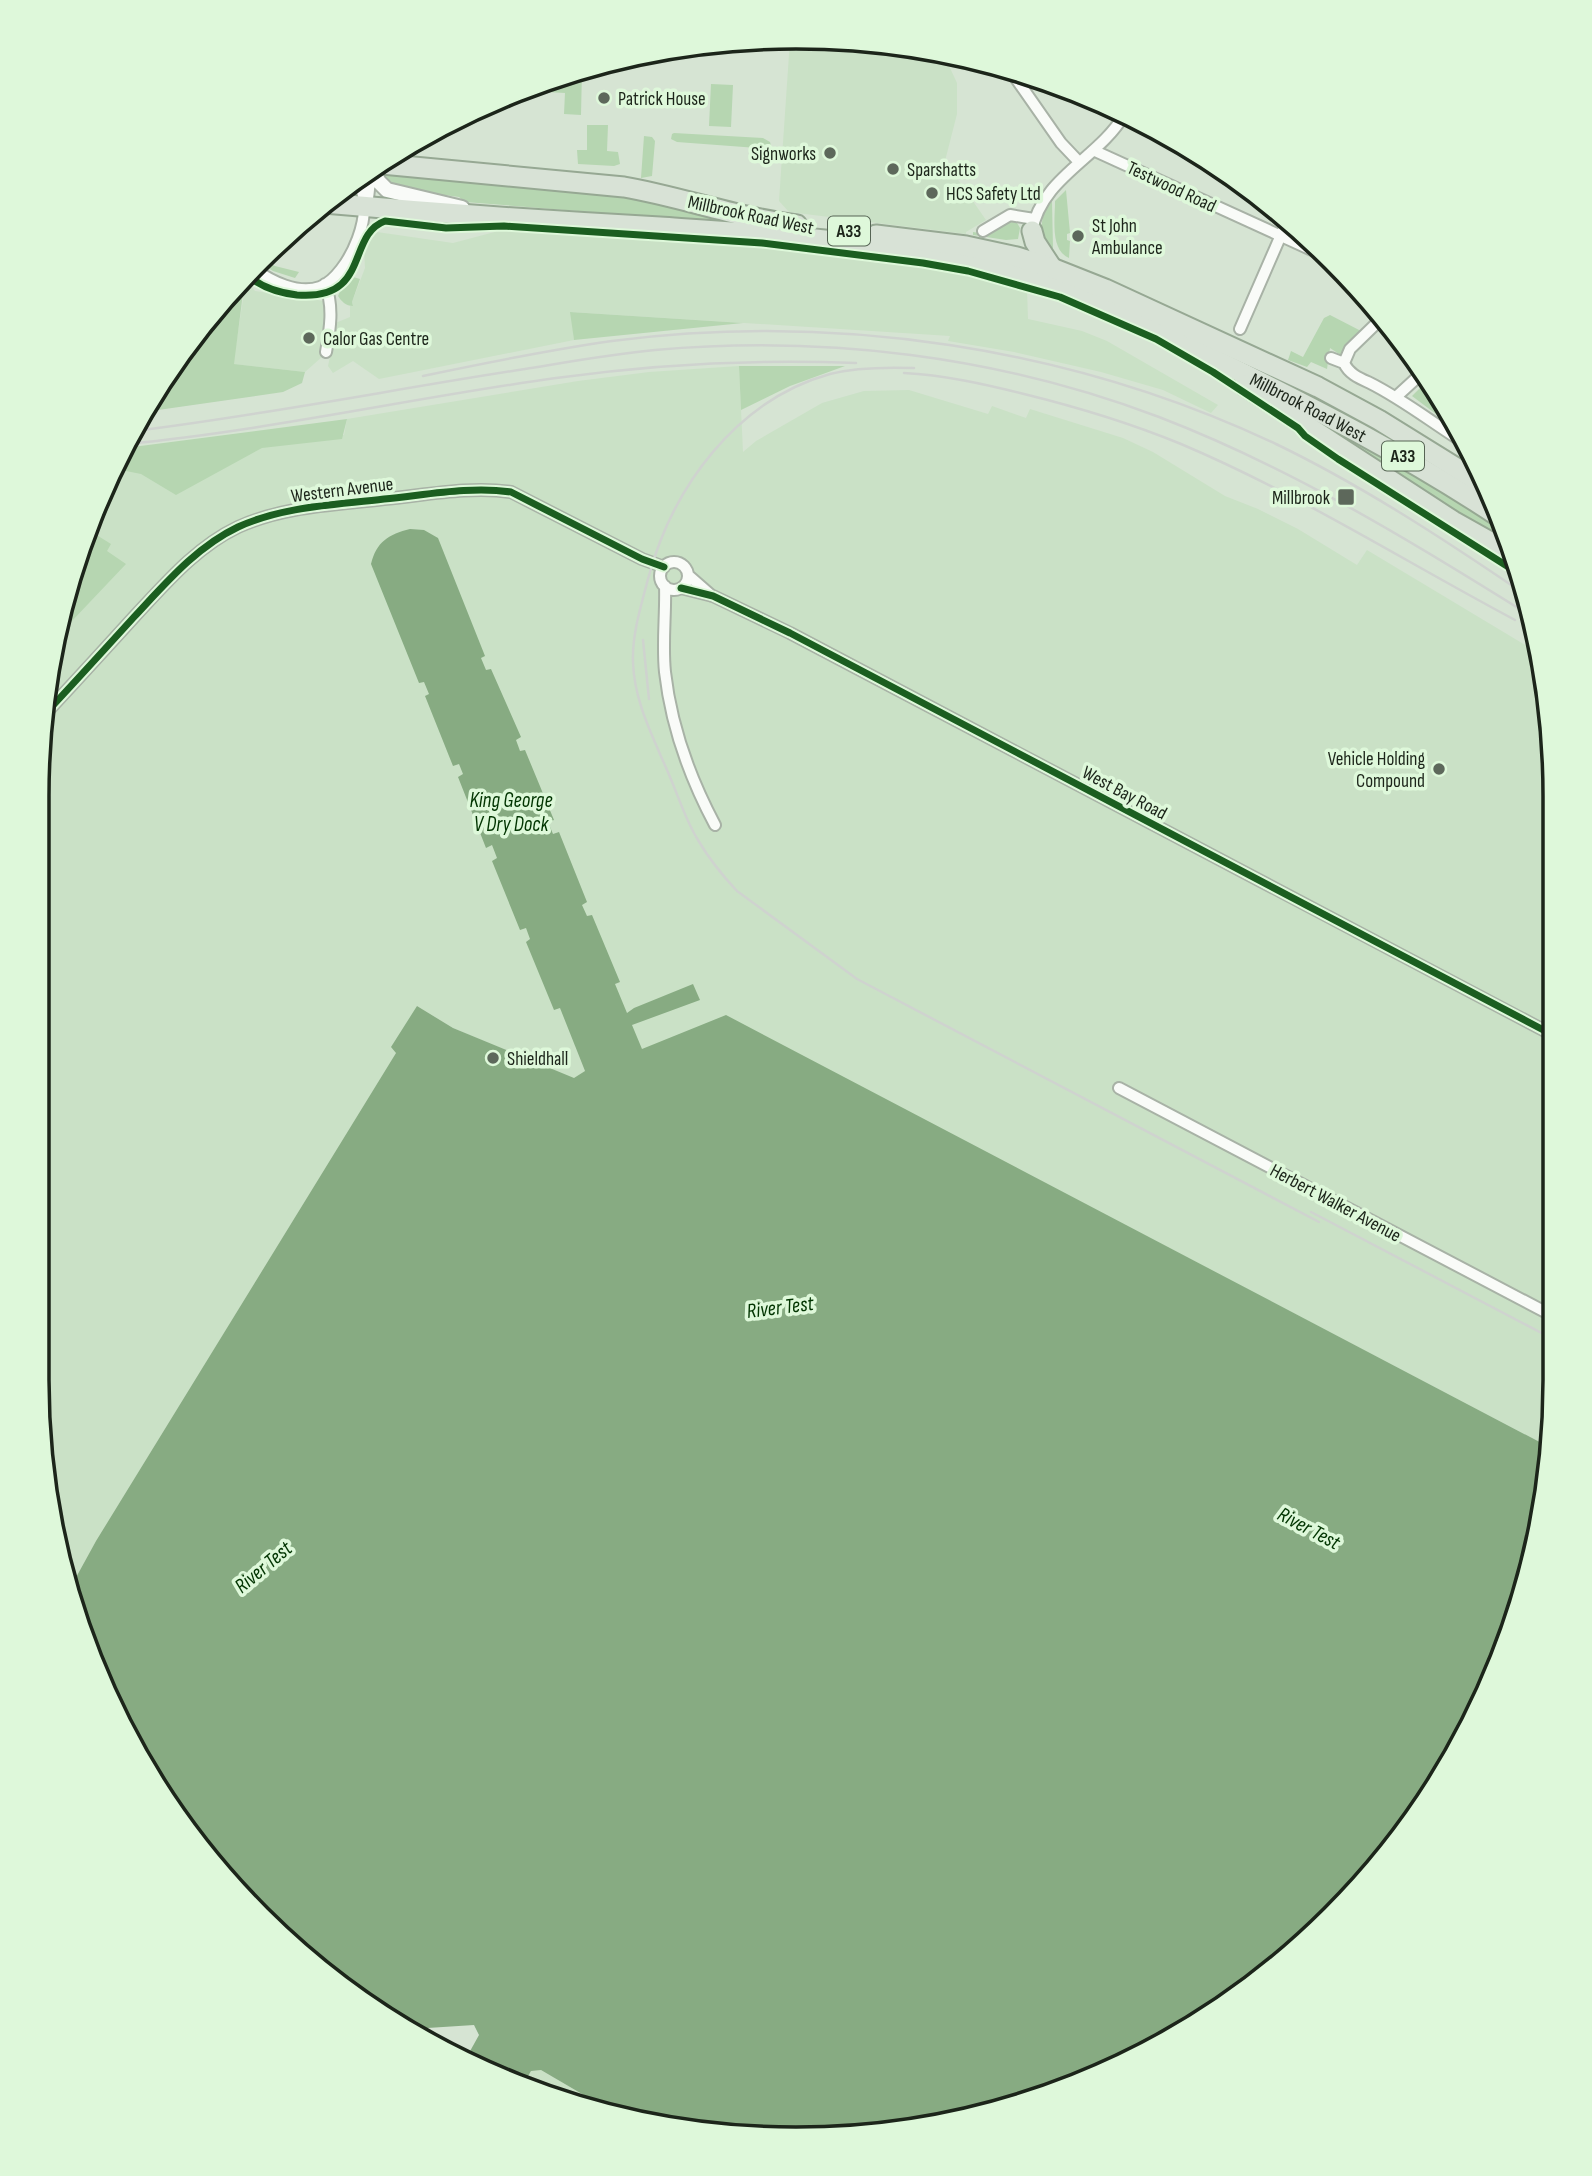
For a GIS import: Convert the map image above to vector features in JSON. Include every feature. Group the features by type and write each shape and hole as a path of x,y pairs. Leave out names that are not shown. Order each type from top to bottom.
{"highway":[{"name":"Millbrook Road West","path":"397,165 624,187 655,192 771,222 966,246 1052,268 1105,289 1296,376 1371,416 1471,476"},
{"name":"Millbrook Road West","path":"339,204 754,233 873,247 959,261 1018,275 1096,302 1182,343 1363,433 1484,506"},
{"path":"1003,254 1021,246 1033,225"},
{"path":"1033,225 1035,242 1052,268"},
{"path":"1182,343 1453,521 1500,547"},
{"path":"1433,452 1466,467"}],"street":[{"path":"1020,84 1061,143 1079,162"},
{"path":"983,231 1010,215 1033,225 1038,209 1053,190 1079,162 1095,150 1118,122"},
{"name":"Testwood Road","path":"1095,150 1300,245"},
{"path":"376,178 383,187 395,194 507,218"},
{"path":"262,274 290,287 316,288 325,285 341,271 348,260 360,230 369,183"},
{"path":"361,189 365,207"},
{"path":"1240,329 1284,230"},
{"path":"325,285 331,303 326,352"},
{"path":"1344,363 1350,349 1375,324"},
{"path":"1331,358 1344,363 1356,376 1397,396 1448,432"},
{"path":"1397,396 1416,379"},
{"name":"Western Avenue","path":"55,704 163,586 205,546 238,527 299,508 495,489 511,492 642,559 664,567"},
{"path":"666,615 680,589 687,582 685,566 676,562 664,567 661,579 665,586 665,671 679,740 715,825"},
{"name":"West Bay Road","path":"688,575 713,596"},
{"path":"665,586 680,589"},
{"name":"West Bay Road","path":"680,589 713,596 790,633 1543,1030"},
{"name":"Herbert Walker Avenue","path":"1119,1088 1543,1311"}],"shaded area":[{"path":"789,49 894,55 948,65 957,83 957,114 945,161 986,220 966,234 789,212 779,201"},
{"path":"582,81 581,115 564,114 565,93 548,92"},
{"path":"711,84 733,85 731,127 709,126"},
{"path":"587,125 608,125 607,151 618,152 620,164 578,164 577,150 587,150"},
{"path":"674,133 763,138 770,142 772,149 677,142 671,139"},
{"path":"644,136 652,137 655,141 652,176 641,178"},
{"path":"387,171 624,193 732,218 731,223 465,202 459,197 438,197 394,189 383,179"},
{"path":"1066,190 1070,233 1067,234 1067,240 1070,241 1069,258 1059,248 1054,225 1055,201"},
{"path":"1052,201 1053,248 1049,249 1042,225 1044,214"},
{"path":"1009,220 1016,221 1020,228 1018,239 973,235 973,232 986,234"},
{"path":"506,229 768,246 849,256 877,263 896,261 968,273 1027,289 1028,319 1082,331 1107,341 1218,405 1211,413 1163,390 1101,372 1014,352 948,341 950,336 571,312 574,340 379,379 353,361 333,373 328,366 333,324 350,317 350,306 353,306 352,302 365,268 364,249 377,232 453,243"},
{"path":"272,264 299,272 295,278 268,268"},
{"path":"353,277 360,279 353,306 344,303 338,296 344,283"},
{"path":"251,286 255,291 324,301 328,306 323,356 305,372 233,364 244,293"},
{"path":"243,294 234,364 305,372 302,383 283,392 156,410 203,341"},
{"path":"570,312 743,323 574,340"},
{"path":"1330,315 1361,331 1342,356 1330,348 1327,369 1311,362 1307,367 1288,360 1291,351 1303,357 1324,318"},
{"path":"739,366 743,452 756,441 822,403 864,391 909,390 988,414 992,406 1026,418 1030,409 1123,438 1153,452 1225,496 1298,529 1357,565 1367,550 1528,647 1537,698 1543,796 1543,1380 1540,1442 726,1016 642,1050 575,1046 585,1071 574,1079 453,1028 417,1006 396,1053 76,1578 55,1478 49,1380 51,747 55,698 74,603 106,510 126,466 129,460 295,436 344,435 347,419 649,372"},
{"path":"739,366 845,366 790,386 741,410"},
{"path":"1253,383 1431,481 1490,521 1496,538"},
{"path":"1421,387 1440,417 1412,396"},
{"path":"347,419 342,439 262,448 176,495 141,474 124,471 136,447"},
{"path":"97,535 111,544 107,551 126,564 71,622 74,603"},
{"path":"541,2070 587,2097 528,2077 531,2071"}],"water":[{"path":"410,529 424,530 438,538 485,656 481,658 486,670 491,669 521,737 516,740 520,751 525,750 554,820 548,822 553,834 559,832 587,902 582,905 587,916 592,915 620,982 615,984 627,1013 693,984 700,1000 632,1025 642,1049 726,1015 1540,1442 1529,1526 1503,1620 1466,1710 1417,1795 1358,1873 1289,1942 1211,2001 1126,2050 1082,2070 989,2102 894,2121 796,2127 747,2125 650,2113 587,2097 541,2070 531,2071 528,2077 470,2052 479,2035 474,2025 422,2027 341,1973 303,1942 234,1873 203,1835 149,1753 126,1710 106,1666 76,1578 396,1053 391,1047 417,1006 453,1028 574,1078 585,1071 560,1008 554,1010 526,942 530,939 526,928 520,930 492,861 497,858 492,845 486,848 458,777 463,774 459,764 453,766 425,696 429,694 424,682 419,683 371,564 376,550 384,540"}],"railway":[{"path":"423,376 612,341 696,333 781,331 866,335 951,345 1035,361 1117,383 1198,411 1276,444 1401,513 1513,586"},
{"path":"145,430 281,410 590,358 655,350 783,346 911,355 974,365 1098,396 1207,437 1255,458 1347,506 1519,609"},
{"path":"138,443 235,431 593,373 743,362 856,363"},
{"path":"914,368 872,368 830,374 796,387 765,404 737,426 713,452 691,481 673,512 648,579 635,631 633,662 641,707 690,825 711,860 737,891 857,979 1319,1222"},
{"path":"904,373 964,380 1044,399 1123,422 1181,444 1267,484 1515,620"},
{"path":"643,640 649,699"},
{"path":"1311,1212 1543,1334"}],"cycle path":[{"path":"255,281 277,291 297,295 320,294 336,288 347,278 373,228 385,221 446,228 504,226 762,243 968,271 1060,297 1156,339 1213,372 1298,428 1338,459 1506,565"},
{"path":"55,704 182,567 223,535 273,515 310,507 448,492 511,492 642,559 664,567"},
{"path":"681,588 713,596 790,633 1543,1030"}],"place":[{"name":"Patrick House","path":"604,98"},
{"name":"Signworks","path":"830,153"},
{"name":"Sparshatts","path":"893,169"},
{"name":"HCS Safety Ltd","path":"932,193"},
{"name":"St John Ambulance","path":"1078,236"},
{"name":"Calor Gas Centre","path":"309,338"},
{"name":"Millbrook","path":"1346,497"},
{"name":"Vehicle Holding Compound","path":"1439,769"},
{"name":"Shieldhall","path":"493,1058"}],"water label":[{"name":"King George V Dry Dock","path":"511,812"},
{"name":"River Test","path":"780,1307"},
{"name":"River Test","path":"1309,1528"},
{"name":"River Test","path":"263,1567"}]}
